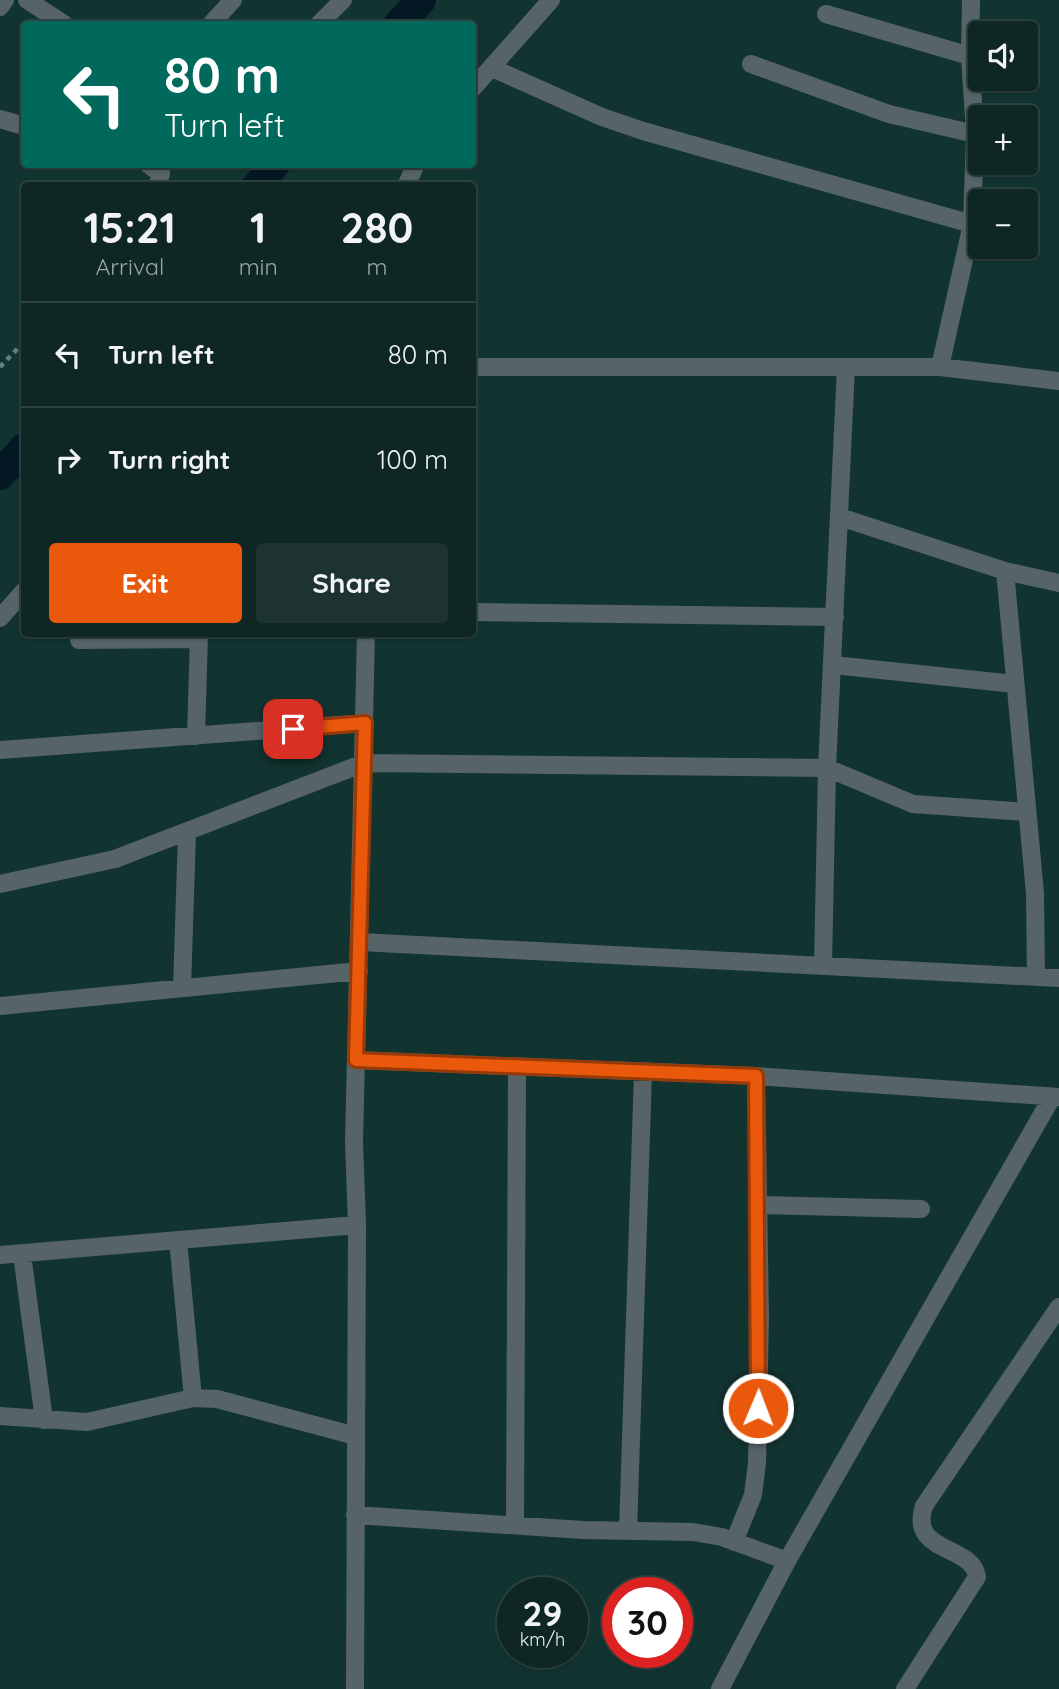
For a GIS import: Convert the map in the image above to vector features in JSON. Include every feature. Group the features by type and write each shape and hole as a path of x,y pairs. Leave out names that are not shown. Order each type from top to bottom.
{"street":[{"path":"0,7 5,0"},
{"path":"27,0 59,21"},
{"path":"214,21 233,0"},
{"path":"322,21 343,0"},
{"path":"476,85 551,0"},
{"path":"971,0 971,21"},
{"path":"826,14 968,55"},
{"path":"751,64 889,114 968,132"},
{"path":"492,68 602,117 643,131 968,223"},
{"path":"0,118 21,125"},
{"path":"153,168 161,174 158,182"},
{"path":"940,367 968,242"},
{"path":"823,965 827,768 846,367"},
{"path":"476,368 940,367 1059,381"},
{"path":"840,517 1005,571 1059,583"},
{"path":"1005,571 1035,893 1037,976"},
{"path":"0,618 21,594"},
{"path":"476,612 835,617"},
{"path":"79,640 169,637"},
{"path":"196,736 199,637"},
{"path":"355,1689 356,1060 366,637"},
{"path":"833,666 1015,684"},
{"path":"0,750 365,723"},
{"path":"0,884 93,865 187,833 365,763 827,768 913,804 1027,811"},
{"path":"182,988 187,833"},
{"path":"360,943 1059,978"},
{"path":"0,1006 359,971"},
{"path":"356,1060 756,1076 1056,1097 787,1561 720,1689"},
{"path":"515,1525 517,1068"},
{"path":"628,1531 643,1072"},
{"path":"734,1542 753,1495 757,1463 756,1076"},
{"path":"758,1205 921,1209"},
{"path":"0,1255 357,1225"},
{"path":"178,1240 193,1398"},
{"path":"22,1254 44,1420"},
{"path":"905,1689 977,1577 972,1564 930,1540 922,1520 924,1506 1059,1307"},
{"path":"0,1416 87,1422 193,1398 248,1405 356,1436"},
{"path":"355,1515 628,1531 693,1532 734,1542 787,1561"}],"path":[{"path":"0,367 21,345"}],"waterway":[{"path":"402,21 421,0"},
{"path":"260,182 272,168"},
{"path":"0,475 21,451"}],"route":[{"path":"293,729 365,723 356,1060 756,1076 760,1318 758,1408"}]}
